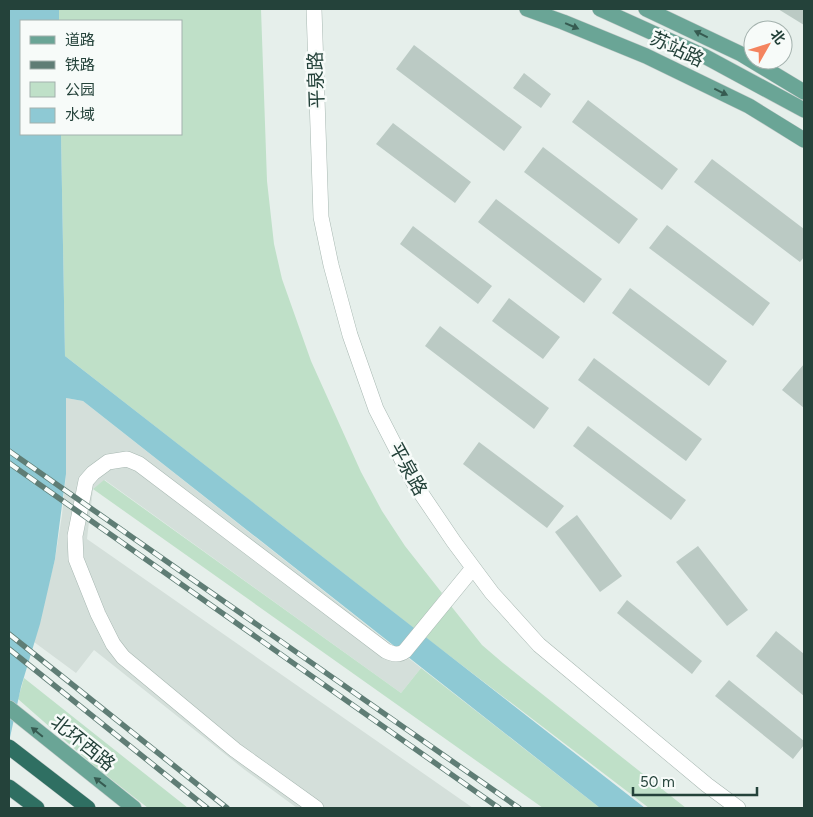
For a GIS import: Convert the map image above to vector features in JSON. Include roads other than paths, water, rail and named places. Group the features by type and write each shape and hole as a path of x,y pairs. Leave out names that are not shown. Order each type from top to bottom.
{"highway":[{"path":"9,747 88,808"},
{"path":"9,787 34,806"}],"main road":[{"name":"苏站路","path":"527,9 646,56 749,106 804,140"},
{"path":"600,9 704,56 804,110"},
{"name":"苏站路","path":"646,9 741,54 804,92"},
{"name":"北环西路","path":"9,708 134,808"}],"street":[{"name":"平泉路","path":"314,9 322,217 331,265 350,335 376,409 414,483 492,593 539,645 707,785 738,808"},
{"path":"316,808 235,750 123,657 113,644 98,614 76,559 75,536 86,481 108,462 127,459 139,464 378,645 394,654 400,655 405,651 473,568"}],"water":[{"path":"9,9 59,9 59,20 20,20 20,135 61,135 65,356 645,808 600,808 83,401 66,398 66,474 55,559 40,624 21,687 9,742"}],"railway":[{"path":"9,451 519,808"},
{"path":"9,463 499,808"},
{"path":"9,634 227,808"},
{"path":"9,649 207,808"}]}
